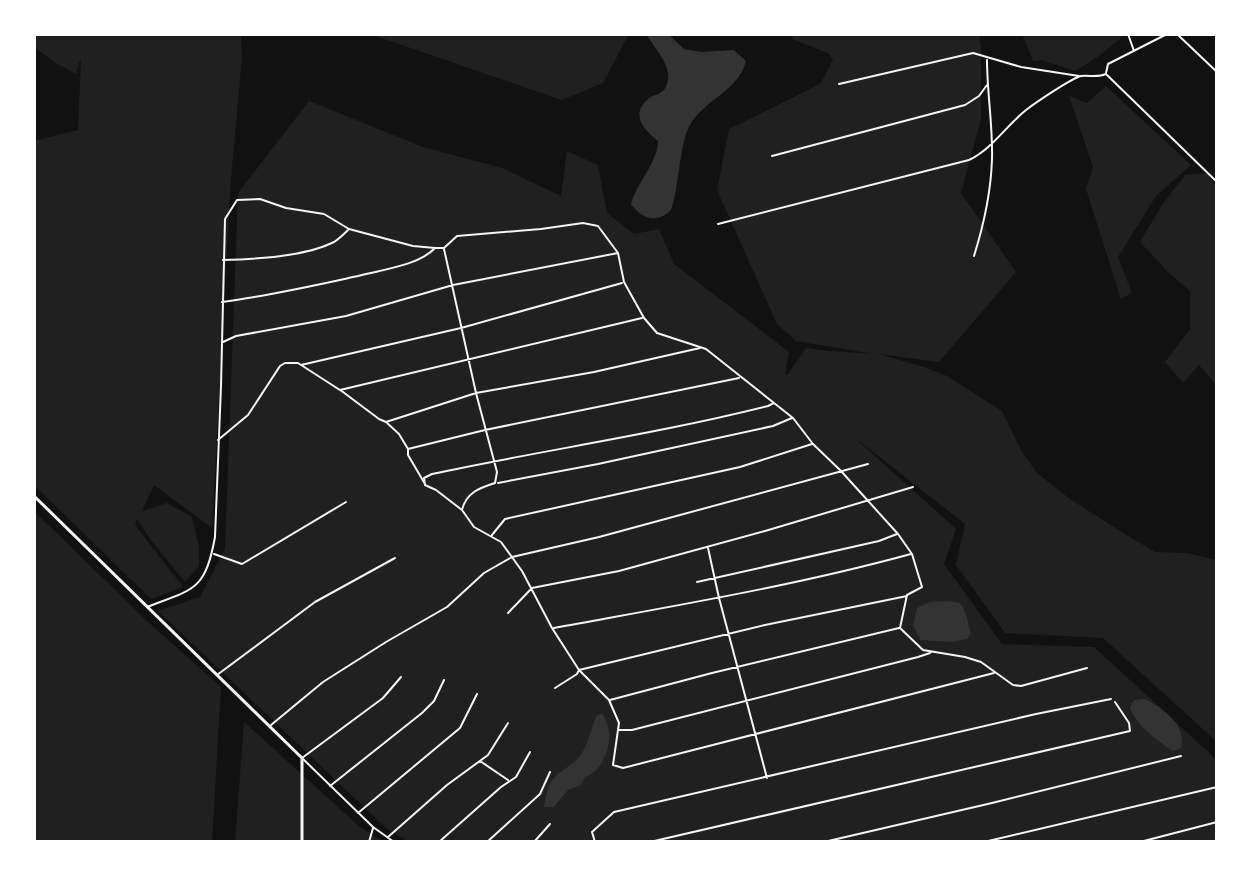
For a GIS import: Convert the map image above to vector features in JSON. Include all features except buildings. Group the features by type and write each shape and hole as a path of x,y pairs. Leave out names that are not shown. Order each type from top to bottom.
{"street":[{"path":"1128,34 1134,51"},
{"path":"1106,74 1108,64 1167,34"},
{"path":"1177,34 1217,72"},
{"path":"839,84 973,53 1021,67 1080,76 1106,74"},
{"path":"974,256 990,194 987,58"},
{"path":"1106,74 1217,182"},
{"path":"718,224 969,160 983,153 1027,109 1080,76"},
{"path":"772,156 965,105 979,96 987,85"},
{"path":"147,607 193,589 204,575 212,554 225,219 237,200 260,199 286,208 324,214 349,229 413,246 435,248 444,248 457,236 583,223 598,226 618,253 624,282 644,318 657,333 706,349 793,418 813,444 898,534 912,554 922,587 907,595 579,670 555,688"},
{"path":"223,260 267,258 312,249 335,241 349,229"},
{"path":"222,302 263,297 402,265 435,248"},
{"path":"444,248 476,393 495,460 495,483"},
{"path":"221,342 236,336 346,316 453,285 618,253"},
{"path":"301,365 461,328 624,282"},
{"path":"340,390 644,318"},
{"path":"386,422 476,393 706,349"},
{"path":"218,440 248,415 280,366 291,362 301,365 386,422 399,434 425,485 462,510 474,527 501,542 512,557 579,670 609,700 619,723 613,765 623,768 995,673"},
{"path":"408,449 741,377"},
{"path":"425,485 424,478 432,474 704,422 775,403"},
{"path":"462,510 464,500 476,489 495,483 744,433 793,418"},
{"path":"491,536 505,519 740,467 813,444"},
{"path":"270,726 323,682 447,607 484,573 512,557 599,537 868,464"},
{"path":"508,613 532,588 619,571 913,487"},
{"path":"34,496 358,813 394,842"},
{"path":"212,554 242,564 346,502"},
{"path":"697,582 898,534"},
{"path":"707,547 767,778"},
{"path":"552,628 719,598 912,554"},
{"path":"217,675 315,602 395,558"},
{"path":"900,628 907,595"},
{"path":"900,628 923,650 981,662 1013,685 1021,686 1087,668"},
{"path":"609,700 900,628"},
{"path":"618,730 632,730 933,652"},
{"path":"302,758 383,698 401,677"},
{"path":"330,786 422,713 434,701 444,680"},
{"path":"358,813 460,728 477,694"},
{"path":"585,842 594,840 592,832 614,812 1111,699"},
{"path":"650,842 1130,731 1129,723 1115,702"},
{"path":"387,837 447,785 488,755 508,723"},
{"path":"439,842 516,777 530,752"},
{"path":"824,842 1181,756"},
{"path":"302,758 302,842"},
{"path":"479,761 510,781"},
{"path":"487,842 540,794 550,772"},
{"path":"984,842 1217,787"},
{"path":"1140,842 1217,822"},
{"path":"534,842 550,824"},
{"path":"369,842 373,827"}],"shaded area":[{"path":"34,34 241,34 212,528 154,485 142,511 167,503 192,517 199,547 199,566 185,582 137,519 135,525 183,587 151,599 34,485 34,141 78,130 81,61 76,74 56,63 34,47"},
{"path":"370,34 629,34 603,83 562,100"},
{"path":"646,34 668,34 684,49 702,52 734,50 746,61 736,81 700,112 687,131 671,210 655,218 645,216 631,204 654,157 658,141 644,128 640,111 649,98 663,91 668,77 665,63"},
{"path":"794,34 979,34 981,119 961,193 1016,272 939,362 879,354 947,376 1002,411 1022,452 1037,473 1070,499 1120,531 1155,552 1187,553 1217,560 1217,742 1103,638 1005,633 956,565 965,524 854,437 956,529 944,564 1002,644 1094,647 1217,760 1217,842 409,842 386,828 158,611 200,597 225,549 238,193 309,101 423,147 502,168 561,196 567,151 598,165 607,213 634,234 659,229 674,264 789,352 787,376 806,348 874,354 796,341 777,324 717,190 729,129 820,84 833,60 828,53 792,39"},
{"path":"1022,34 1119,34 1121,38 1075,71 1041,60 1033,61"},
{"path":"1106,86 1191,165 1156,196 1118,257 1132,293 1121,299 1086,189 1093,167 1069,96 1087,103"},
{"path":"1207,173 1217,188 1217,386 1199,365 1183,383 1165,362 1190,329 1190,291 1140,242 1185,175"},
{"path":"34,511 148,622 221,687 212,842 34,842"},
{"path":"947,601 962,606 971,633 967,639 952,642 921,640 913,626 917,608 930,602"},
{"path":"1145,699 1177,725 1181,732 1181,748 1173,751 1137,720 1130,707 1134,700"},
{"path":"602,714 609,730 604,759 581,785 568,790 554,807 544,807 551,782 580,756 597,715"},
{"path":"244,722 360,827 384,842 235,842"}]}
